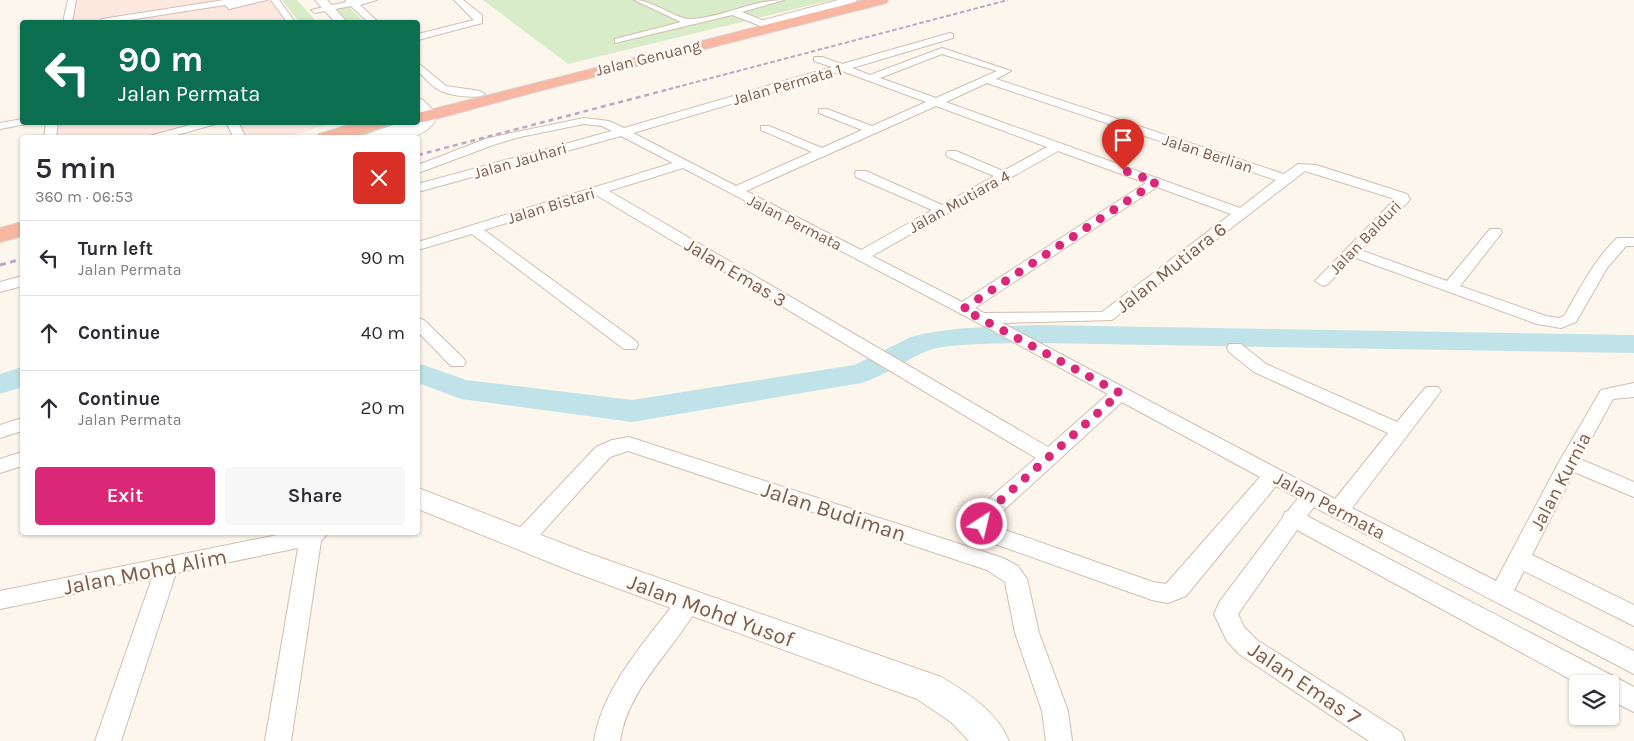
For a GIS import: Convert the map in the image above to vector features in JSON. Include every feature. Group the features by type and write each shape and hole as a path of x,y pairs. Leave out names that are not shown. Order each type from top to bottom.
{"highway":[{"name":"Jalan Genuang","path":"422,113 480,94 868,0"},
{"name":"Jalan Genuang","path":"422,113 880,0"},
{"path":"336,135 370,125"},
{"path":"358,135 392,125"},
{"path":"0,226 20,221"},
{"path":"0,237 20,230"},
{"path":"0,237 20,233"}],"street":[{"path":"68,20 73,0"},
{"path":"115,20 241,0"},
{"path":"141,20 263,0"},
{"path":"275,0 290,20"},
{"path":"318,4 373,0"},
{"path":"420,37 474,24 479,21 479,17 458,0"},
{"path":"638,0 690,23"},
{"path":"618,41 780,0"},
{"path":"733,12 764,24 851,0"},
{"path":"351,2 371,20"},
{"path":"318,4 325,20"},
{"path":"318,4 338,20"},
{"name":"Jalan Permata 1","path":"623,132 950,36"},
{"path":"735,191 1006,71 942,51 871,78"},
{"path":"818,59 1240,213"},
{"path":"420,68 442,88 449,91 480,94"},
{"name":"Jalan Berlian","path":"988,80 1285,179"},
{"path":"823,111 872,130"},
{"name":"Jalan Permata","path":"420,168 492,141 568,123 595,120 623,132 996,326 1273,476 1634,663"},
{"path":"0,126 20,122"},
{"path":"161,135 205,125"},
{"path":"381,135 399,130 404,125"},
{"path":"400,135 418,129 419,125"},
{"path":"765,128 821,152"},
{"name":"Jalan Jauhari","path":"420,187 623,132"},
{"name":"Jalan Mutiara 4","path":"861,256 1057,146"},
{"path":"952,154 1005,176"},
{"name":"Jalan Bistari","path":"420,245 684,164"},
{"name":"Jalan Balduri","path":"1285,179 1297,169 1310,167 1402,197 1403,199 1350,251 1323,281"},
{"path":"861,174 943,210"},
{"name":"Jalan Mutiara 6","path":"980,318 1106,317 1285,179"},
{"path":"963,309 1156,182"},
{"name":"Jalan Emas 3","path":"597,190 1048,456"},
{"path":"474,229 630,345"},
{"path":"1450,288 1495,232"},
{"path":"1350,251 1543,321 1556,324 1567,322 1607,257 1622,241 1633,239"},
{"path":"0,287 20,282"},
{"path":"420,325 457,362"},
{"path":"1235,348 1260,368 1400,431"},
{"path":"1338,510 1432,391"},
{"name":"Jalan Kurnia","path":"1501,594 1569,462 1607,394 1633,391"},
{"path":"1120,393 983,516 982,524 990,533 1152,591 1168,594 1178,589 1273,476"},
{"path":"0,432 20,425"},
{"name":"Jalan Budiman","path":"522,540 603,452 619,444 629,444 995,564 1010,572 1016,579 1027,633 1055,712 1059,741"},
{"path":"0,466 20,460"},
{"path":"1569,462 1634,490"},
{"name":"Jalan Emas 7","path":"1311,496 1292,518 1228,608 1226,614 1235,634 1248,646 1388,740"},
{"name":"Jalan Mohd Yusof","path":"420,499 522,540 929,688 947,698 973,718 991,741"},
{"path":"1292,518 1586,675"},
{"path":"278,741 315,535"},
{"name":"Jalan Mohd Alim","path":"0,600 315,535"},
{"path":"1519,559 1634,616"},
{"path":"108,741 167,567"},
{"path":"607,741 610,726 622,696 689,601"},
{"path":"1619,692 1634,700"}],"shaded area":[{"path":"69,0 275,0 290,20 64,20"},
{"path":"48,125 215,125 165,135 47,135"},
{"path":"228,125 326,125 294,135 234,135"}],"green space":[{"path":"282,0 297,0 315,20 297,20"},
{"path":"483,0 832,0 568,64"},
{"path":"349,7 362,20 343,20 334,10"}],"waterway":[{"path":"420,373 461,389 632,411 861,373 921,343 953,338 1039,334 1634,344"},
{"path":"0,384 20,378"}],"railway":[{"path":"662,91 1008,0"},
{"path":"420,154 666,90"},
{"path":"0,265 20,260"}],"route":[{"path":"982,524 983,516 1120,393 963,309 1156,182 1123,170"}]}
